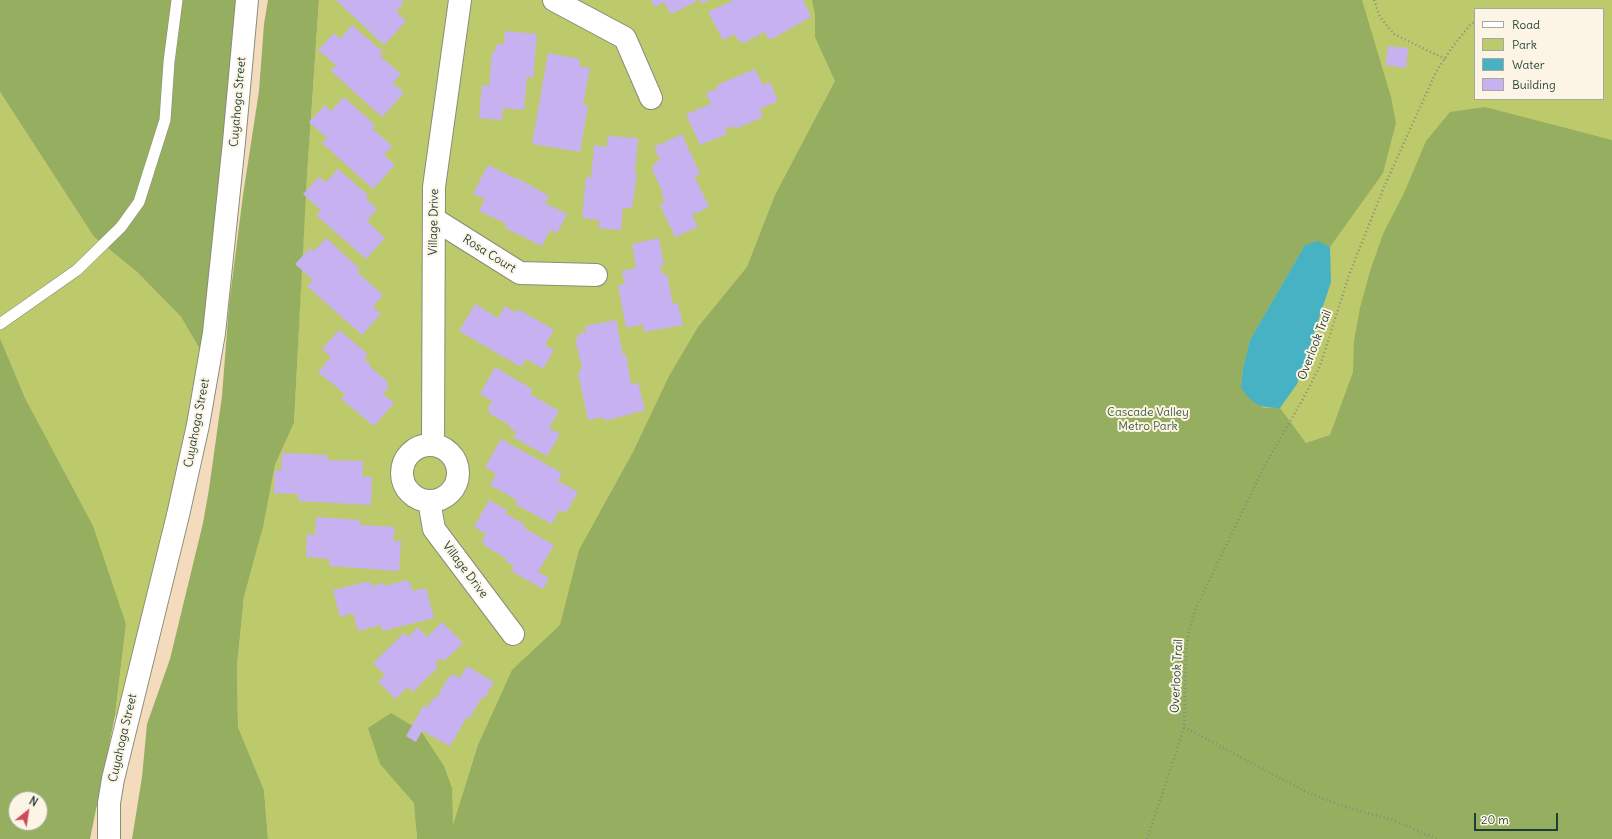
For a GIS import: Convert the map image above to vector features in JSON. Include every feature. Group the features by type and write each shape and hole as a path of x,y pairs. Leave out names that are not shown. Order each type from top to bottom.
{"street":[{"name":"Cuyahoga Street","path":"109,839 109,803 112,779 178,515 198,425 214,333 247,0"},
{"name":"Village Drive","path":"433,445 434,187 460,0"},
{"path":"554,0 625,38 651,98"},
{"name":"Rosa Court","path":"434,219 520,273 596,275"},
{"path":"433,445 442,448 450,454 455,461 458,470 454,488 439,500 429,501 412,495 406,488 402,471 404,463 412,452 423,446 433,445"},
{"name":"Village Drive","path":"429,501 434,529 514,634"}],"lane":[{"path":"0,324 77,270 121,227 139,202 165,120 169,62 178,0"}],"path":[{"path":"1374,0 1380,16 1394,34 1444,59"},
{"name":"Overlook Trail","path":"1147,839 1184,727 1186,652 1189,630 1195,610 1264,466 1303,399 1320,366 1349,275 1384,188 1436,72 1453,46 1471,24 1474,22"},
{"name":"Overlook Trail","path":"1184,727 1306,792 1346,807 1393,820 1437,839"}],"green space":[{"path":"0,0 245,0 214,333 199,348 181,317 137,272 94,237 0,92"},
{"path":"268,0 319,0 307,176 294,423 275,465 263,527 244,597 237,666 238,727 264,790 268,839 132,839 142,777 147,724 170,659 203,523 209,489 222,396 229,305 243,195 259,91 264,24"},
{"name":"Cascade Valley Metro Park","path":"319,0 1612,0 1612,839 438,839 416,826 417,839 268,839 264,790 238,727 237,666 244,597 260,538 275,465 294,423 305,204"},
{"name":"Cascade Valley Metro Park","path":"812,0 1362,0 1391,97 1396,123 1383,173 1330,247 1318,242 1305,245 1250,340 1243,368 1241,388 1264,408 1280,408 1306,443 1330,435 1353,372 1354,341 1360,308 1370,271 1383,234 1404,193 1426,141 1450,112 1485,107 1612,140 1612,839 417,839 414,803 380,764 368,728 391,713 421,731 444,766 452,788 453,825 478,745 512,670 560,625 579,550 633,452 669,376 698,327 747,267 775,195 835,81 815,37 815,15"},
{"path":"0,92 94,237 137,272 181,317 199,348 204,388 128,717 115,716 126,624 26,400 0,338"},
{"path":"0,338 26,400 93,526 126,624 115,716 90,839 0,839"}],"water":[{"path":"1318,241 1330,247 1331,282 1297,384 1280,408 1262,406 1254,402 1241,388 1243,368 1250,340 1305,245"}],"building":[{"path":"336,0 401,0 404,3 396,11 406,21 384,45"},
{"path":"651,0 699,0 671,14 664,2 655,7"},
{"path":"700,0 709,0 702,4"},
{"path":"734,0 803,0 811,17 770,40 764,32 744,43 738,40 735,34 723,40 708,12"},
{"path":"352,25 383,52 380,56 401,74 393,83 404,93 382,117 331,71 336,65 318,50 334,33 340,39"},
{"path":"505,31 537,34 533,78 527,77 524,110 503,108 502,120 479,118 482,85 489,86 492,53 496,49 497,44 504,44"},
{"path":"1388,46 1408,48 1406,68 1386,65"},
{"path":"548,53 580,59 579,66 590,68 583,105 588,105 580,152 532,144"},
{"path":"755,69 763,85 770,82 778,101 760,109 763,117 735,129 733,126 725,129 727,134 700,145 686,114 711,104 706,93 718,88 717,85"},
{"path":"344,97 375,125 372,128 392,146 384,155 395,165 373,189 322,143 327,138 309,122 325,105 331,111"},
{"path":"682,134 700,174 695,177 709,207 692,215 698,227 675,237 660,205 665,202 661,194 663,193 652,169 654,164 660,160 654,147"},
{"path":"608,136 638,138 635,173 637,174 632,208 623,208 621,230 599,228 599,220 582,218 586,177 591,178 594,145 607,147"},
{"path":"488,165 519,179 549,196 545,203 567,214 557,233 550,230 542,246 505,228 507,224 479,211 485,199 473,194"},
{"path":"338,169 369,196 366,199 377,209 367,221 385,238 366,259 316,215 321,210 303,194 319,177 326,182"},
{"path":"326,238 360,269 357,272 383,295 373,307 381,314 362,335 307,286 313,280 295,264 310,248 314,251"},
{"path":"659,238 664,265 660,266 662,274 667,274 673,304 678,303 683,325 644,332 643,324 626,328 618,285 625,284 622,271 636,268 632,244"},
{"path":"475,304 498,318 505,306 516,313 518,309 554,330 545,345 554,350 543,369 526,359 521,367 459,331"},
{"path":"616,320 623,355 626,354 631,384 638,383 645,410 605,421 604,417 588,420 578,373 582,368 575,338 579,338 578,334 586,332 585,326"},
{"path":"339,330 368,354 364,359 371,365 369,366 387,381 388,388 383,394 394,403 374,426 341,399 345,394 318,372 331,357 322,349"},
{"path":"495,367 532,389 530,394 559,411 549,428 560,434 547,456 513,437 517,432 509,428 510,425 490,414 488,408 492,401 480,394"},
{"path":"501,439 562,473 558,481 578,492 566,513 559,510 552,524 515,504 517,500 490,485 496,474 485,467"},
{"path":"282,453 328,455 327,460 363,461 362,476 372,477 371,505 298,501 298,494 274,493 275,470 281,471"},
{"path":"489,500 507,510 505,513 525,525 524,528 554,545 538,572 549,578 543,589 511,571 514,566 505,561 507,559 485,546 482,541 486,534 474,527"},
{"path":"316,517 360,520 360,525 395,527 393,541 401,541 399,571 329,566 330,559 306,557 307,534 315,535"},
{"path":"406,580 411,584 412,591 426,588 434,618 382,631 381,625 358,631 353,613 340,617 333,590 370,581 371,586 384,583 385,586"},
{"path":"442,622 463,643 444,661 441,658 435,664 438,667 413,692 408,687 395,699 378,681 385,675 373,663 404,633 408,637 418,627 427,637"},
{"path":"467,666 494,682 484,699 481,698 470,718 467,717 450,746 422,731 416,742 406,736 424,705 428,707 433,698 436,699 448,678 453,674 460,678"}]}
